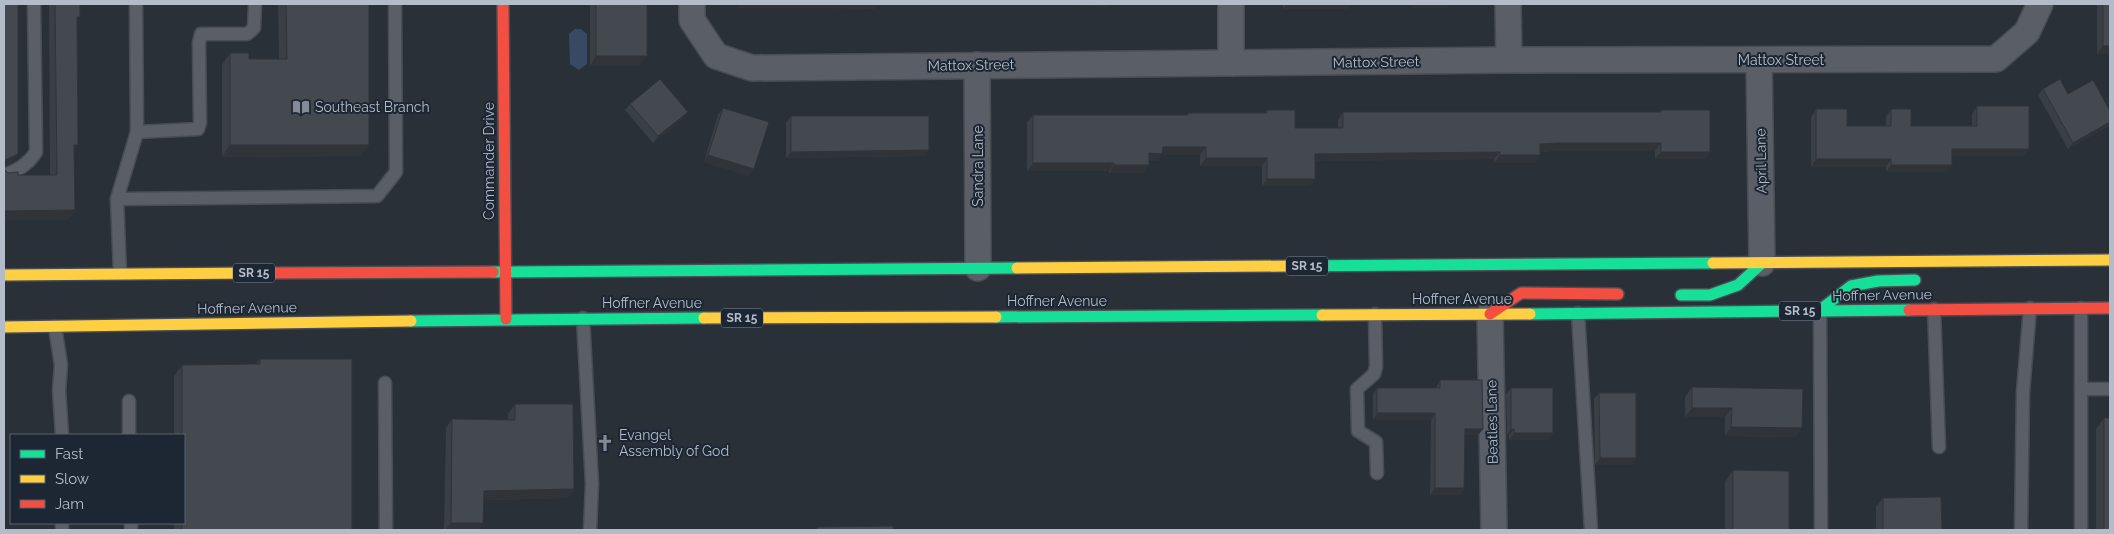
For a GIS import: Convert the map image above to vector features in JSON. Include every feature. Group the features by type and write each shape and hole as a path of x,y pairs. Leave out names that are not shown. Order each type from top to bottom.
{"main road":[{"name":"Commander Drive","path":"503,4 504,271 506,319"},
{"path":"2068,273 2089,260"},
{"name":"SR 15","path":"4,275 2110,260"},
{"path":"1670,295 1710,296 1738,285 1762,262"},
{"path":"1820,310 1851,286 1878,281 1927,280"},
{"path":"1490,314 1521,293 1630,294"},
{"name":"Hoffner Avenue","path":"4,327 583,318 1490,314 2110,308"}],"street":[{"name":"Mattox Street","path":"692,4 692,20 716,56 752,68 1509,60 1996,59 2027,32 2040,4"},
{"path":"1231,4 1231,63"},
{"path":"1508,4 1509,60"},
{"name":"April Lane","path":"1759,60 1762,262"},
{"name":"Sandra Lane","path":"977,65 978,268"},
{"name":"Beatles Lane","path":"1490,314 1494,530"}],"lane":[{"path":"4,175 15,172 24,166 36,152 34,4"},
{"path":"120,274 117,199 137,132 136,4"},
{"path":"137,132 198,129 200,123 199,43 201,34 248,34 254,28 254,4"},
{"path":"117,199 377,196 396,172 396,4"},
{"path":"2021,530 2023,392 2030,308"},
{"path":"2081,308 2082,530"},
{"path":"1934,309 1939,447"},
{"path":"1820,310 1822,530"},
{"path":"1578,313 1591,530"},
{"path":"1375,314 1376,366 1374,374 1357,389 1358,431 1376,442 1377,473"},
{"path":"583,318 592,484 590,530"},
{"path":"55,326 61,365 62,434"},
{"path":"385,383 386,530"},
{"path":"2081,389 2110,389"},
{"path":"129,401 129,434"}],"water":[{"path":"575,29 581,29 587,34 587,64 579,70 570,64 569,34"}],"building":[{"path":"4,4 18,4 18,154 5,160 4,164"},
{"path":"55,4 80,4 80,17 77,17 78,145 74,145 75,210 4,211 4,169 8,173 18,172 18,175 57,175"},
{"path":"286,4 369,4 369,145 230,145 230,53 249,53 249,59 287,59"},
{"path":"596,4 647,4 647,56 596,56"},
{"path":"2103,4 2110,4 2110,46 2103,46"},
{"path":"660,79 688,112 658,136 630,104"},
{"path":"2060,79 2068,94 2093,80 2110,111 2110,122 2073,143 2043,89"},
{"path":"1977,106 2029,106 2029,149 1952,149 1952,165 1891,165 1891,159 1816,159 1816,109 1847,109 1847,126 1891,126 1891,109 1911,109 1911,126 1977,126"},
{"path":"723,108 769,122 754,169 708,155"},
{"path":"1267,110 1295,110 1295,128 1343,128 1343,112 1661,112 1661,110 1710,110 1710,152 1661,152 1661,143 1557,143 1540,144 1540,155 1500,155 1500,152 1315,154 1315,179 1267,179 1267,158 1206,158 1206,147 1163,147 1162,154 1149,153 1149,165 1033,163 1033,115 1188,115 1188,113 1267,113"},
{"path":"791,116 929,116 929,150 791,152"},
{"path":"260,359 352,359 352,530 182,530 182,524 185,524 185,434 182,434 182,365 260,364"},
{"path":"1440,380 1482,380 1483,429 1465,429 1464,488 1435,488 1435,413 1377,413 1377,388 1440,388"},
{"path":"1692,387 1803,389 1802,428 1731,427 1732,408 1692,408"},
{"path":"1511,388 1553,388 1553,433 1514,433 1514,429 1511,429"},
{"path":"1599,393 1636,393 1636,458 1600,458"},
{"path":"515,404 573,404 574,489 484,491 483,523 451,523 452,419 515,420"},
{"path":"2104,418 2110,418 2110,530 2104,530"},
{"path":"1733,470 1789,471 1789,530 1733,530"},
{"path":"1941,497 1942,530 1883,530 1883,498"},
{"path":"893,526 893,530 817,530 817,527"}],"traffic: fast":[{"path":"1288,266 1713,263"},
{"path":"1681,295 1710,295 1738,285 1762,263"},
{"path":"493,272 1017,268"},
{"path":"1820,310 1851,286 1878,281 1915,280"},
{"path":"1530,314 1909,310"},
{"path":"996,317 1322,315"},
{"path":"411,321 704,318"}],"traffic: slow":[{"path":"1713,263 2110,260"},
{"path":"1017,268 1288,266"},
{"path":"4,275 270,273"},
{"path":"1322,315 1530,314"},
{"path":"704,318 996,317"},
{"path":"4,327 411,321"}],"traffic: jam":[{"path":"503,4 506,319"},
{"path":"270,273 493,272"},
{"path":"1490,314 1521,293 1618,294"},
{"path":"1909,310 2110,308"}],"place":[{"name":"Southeast Branch","path":"301,107"},
{"name":"Evangel Assembly of God","path":"605,443"}]}
